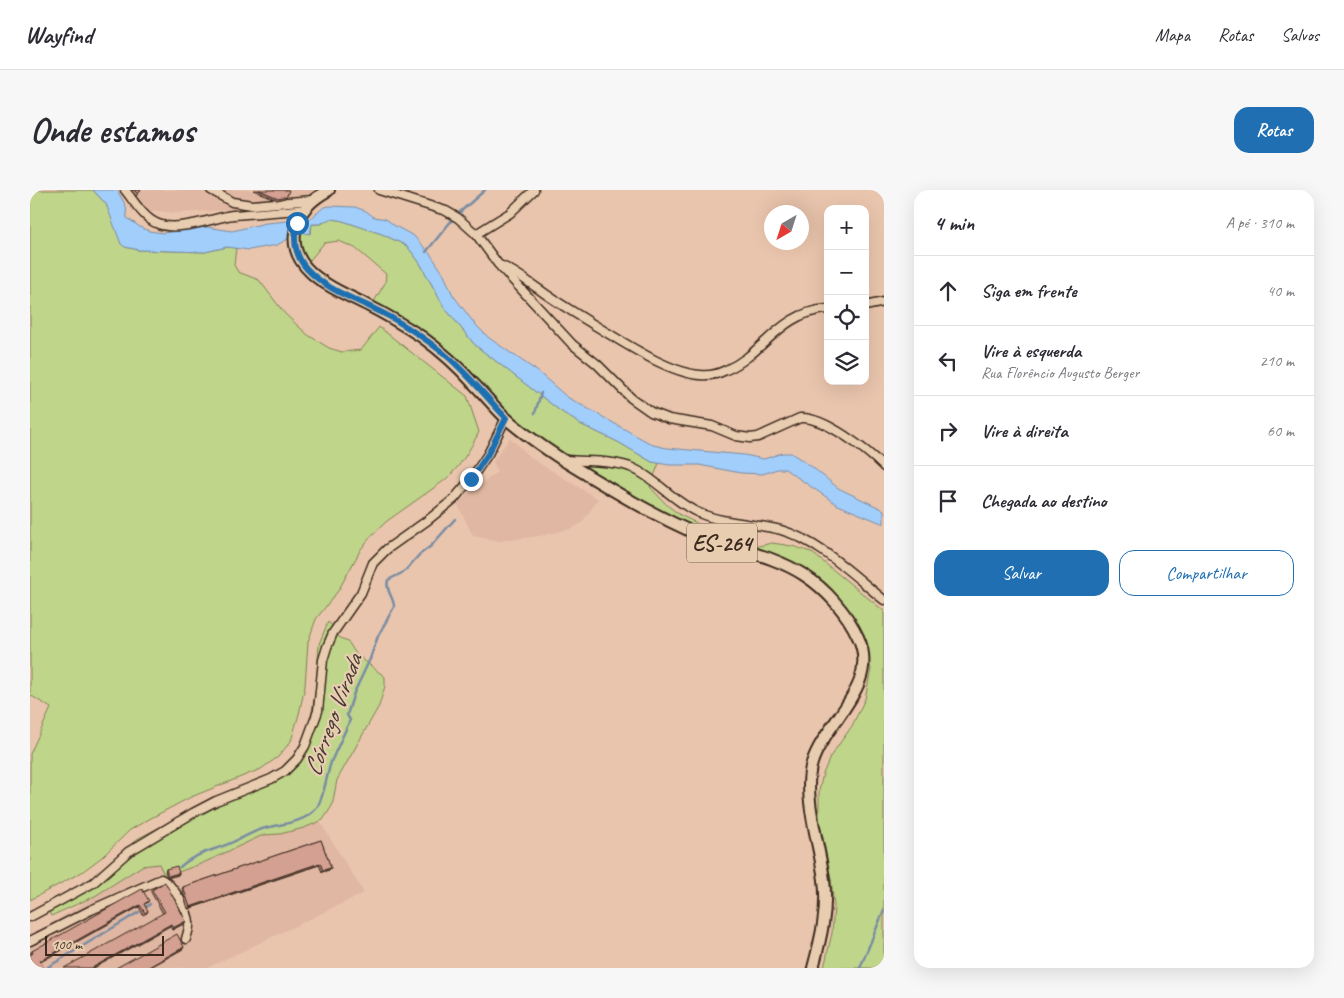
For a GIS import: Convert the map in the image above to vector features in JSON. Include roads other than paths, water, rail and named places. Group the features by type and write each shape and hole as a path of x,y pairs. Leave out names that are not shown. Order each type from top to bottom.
{"main road":[{"name":"ES-264","path":"329,190 313,200 303,213 297,223 294,237 299,259 318,280 392,318 444,353 506,418 564,460 686,529 773,559 806,576 825,591 853,627 860,640 864,664 858,686 820,747 812,763 809,781 810,799 824,882 825,903 825,920 813,968"}],"street":[{"path":"124,190 149,218 157,224 188,224 230,216 303,213"},
{"path":"211,190 232,202 252,205 313,200"},
{"path":"379,190 446,211 458,218 476,234 498,264 572,344 631,398 651,412 669,419 712,426 736,436 750,438 758,437 800,418 807,417 836,431 869,453 884,467"},
{"path":"476,234 510,213 534,190"},
{"path":"498,264 516,272 540,290 632,348 666,364 700,375 713,374 738,364 777,331 798,317 806,313 824,310"},
{"path":"869,305 884,302"},
{"path":"30,917 93,883 128,852 193,813 216,801 271,779 285,771 297,759 305,746 318,710 323,660 327,646 333,633 360,593 373,564 387,549 454,499 471,479 488,454 506,418"},
{"path":"564,460 616,464 630,467 679,502 700,513 732,522 780,530 797,536 815,546 884,600"},
{"path":"30,941 90,910 161,879 169,883 188,917 190,924 186,939"}],"water":[{"path":"93,190 117,190 126,206 127,218 149,231 163,233 207,227 232,231 266,223 310,219 324,207 330,206 355,207 366,211 374,217 386,219 414,236 431,255 443,273 453,295 474,323 489,338 537,371 567,397 653,445 764,459 782,453 791,453 811,466 838,488 884,510 884,524 838,505 785,469 777,469 763,474 741,473 699,465 669,465 652,462 618,442 580,424 475,345 444,307 420,263 407,246 382,234 340,220 330,219 320,224 312,224 310,234 301,232 277,245 249,250 227,247 205,252 139,250 125,247 121,244 106,204"}],"waterway":[{"path":"460,212 485,190"},
{"path":"426,252 452,220"},
{"name":"Córrego Virada","path":"535,413 541,393"},
{"name":"Córrego Virada","path":"180,867 199,855 261,829 301,819 316,809 323,794 331,762 350,720 347,715 354,693 370,659 378,636 394,607 387,584 388,580 404,572 455,519"},
{"name":"Córrego Virada","path":"146,907 150,904"},
{"path":"860,968 884,910"},
{"name":"Córrego Virada","path":"48,967 139,912"}]}
